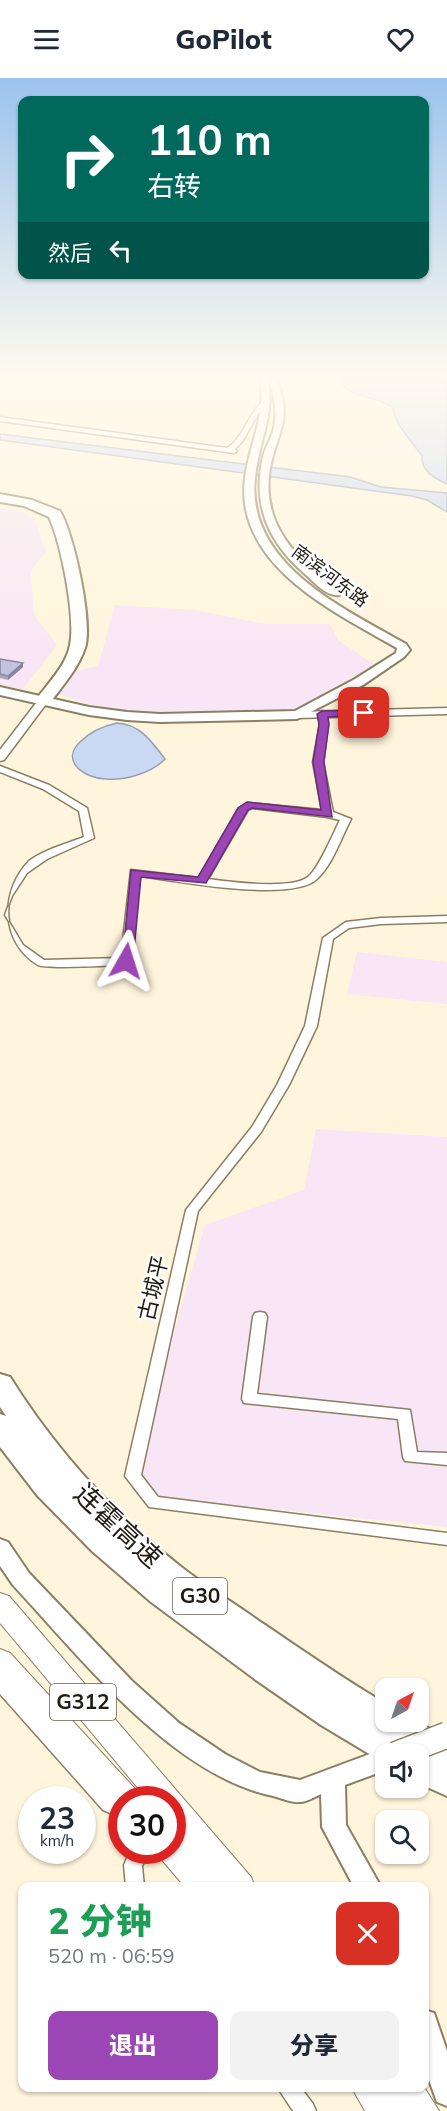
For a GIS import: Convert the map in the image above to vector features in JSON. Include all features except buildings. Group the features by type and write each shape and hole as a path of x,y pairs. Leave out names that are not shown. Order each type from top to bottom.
{"highway":[{"path":"0,498 27,503 55,514 62,528 75,600 78,644 68,665 39,703"},
{"path":"0,503 36,509 50,518 55,531 59,556 59,588 62,609 71,631 70,648 39,703"},
{"name":"连霍高速","path":"0,1384 24,1424 81,1494 158,1566 282,1654 384,1721 447,1755"},
{"name":"连霍高速","path":"0,1425 63,1507 144,1581 268,1671 378,1744"},
{"name":"G312","path":"0,1604 154,1786"},
{"name":"G312","path":"0,1660 114,1786"},
{"path":"429,1772 447,1782"},
{"path":"186,1823 236,1882"},
{"path":"184,1864 201,1882"},
{"path":"372,2092 386,2111"},
{"path":"408,2092 423,2111"}],"main road":[{"name":"南滨河东路","path":"250,474 247,489 252,520 265,545 288,570 334,606 402,646 404,651 359,682 297,715"},
{"name":"南滨河东路","path":"265,474 262,490 267,520 280,543 303,567 335,593 334,606"},
{"path":"0,691 39,703 160,718 297,715"},
{"path":"0,1548 21,1580 124,1688 171,1731 217,1762 257,1782 300,1791 375,1763"},
{"path":"424,1744 447,1735"},
{"path":"333,1779 334,1827 365,1882"},
{"path":"429,2038 447,2092"}],"street":[{"path":"0,758 39,703"},
{"path":"297,715 447,711"},
{"path":"322,714 324,724 318,762 328,814"},
{"path":"0,769 46,787 84,810 89,838 35,859 10,886 0,915 19,946 42,963 126,961 135,872 202,881 266,888 297,886 312,879 346,819 328,814 251,805 244,808 202,881"},
{"name":"古城平","path":"447,918 381,921 346,926 328,938 311,1026 283,1085 257,1129 192,1210 133,1476 154,1503 447,1539"},
{"path":"260,1317 249,1399 405,1414 410,1457 447,1459"},
{"path":"0,1682 108,1803"},
{"path":"134,1864 135,1882"},
{"path":"291,2092 306,2111"}],"shaded area":[{"path":"0,510 20,511 35,519 46,552 33,567 31,574 34,615 57,645 23,689 0,685"},
{"path":"115,605 195,610 266,624 330,624 338,640 375,665 294,710 141,713 91,705 59,694 76,671 98,666"},
{"path":"357,952 447,962 447,1004 347,994"},
{"path":"316,1129 447,1137 447,1527 136,1495 135,1465 205,1225 304,1190"}],"water":[{"path":"249,474 325,474 350,477 381,487 447,493 447,512 427,500"},
{"path":"431,474 447,474 447,484"},
{"path":"117,723 139,730 165,759 145,772 121,779 97,778 83,772 74,762 74,749 92,732"}],"route":[{"path":"126,961 135,872 202,881 244,808 251,805 328,814 318,762 324,724 322,714 364,713"}]}
